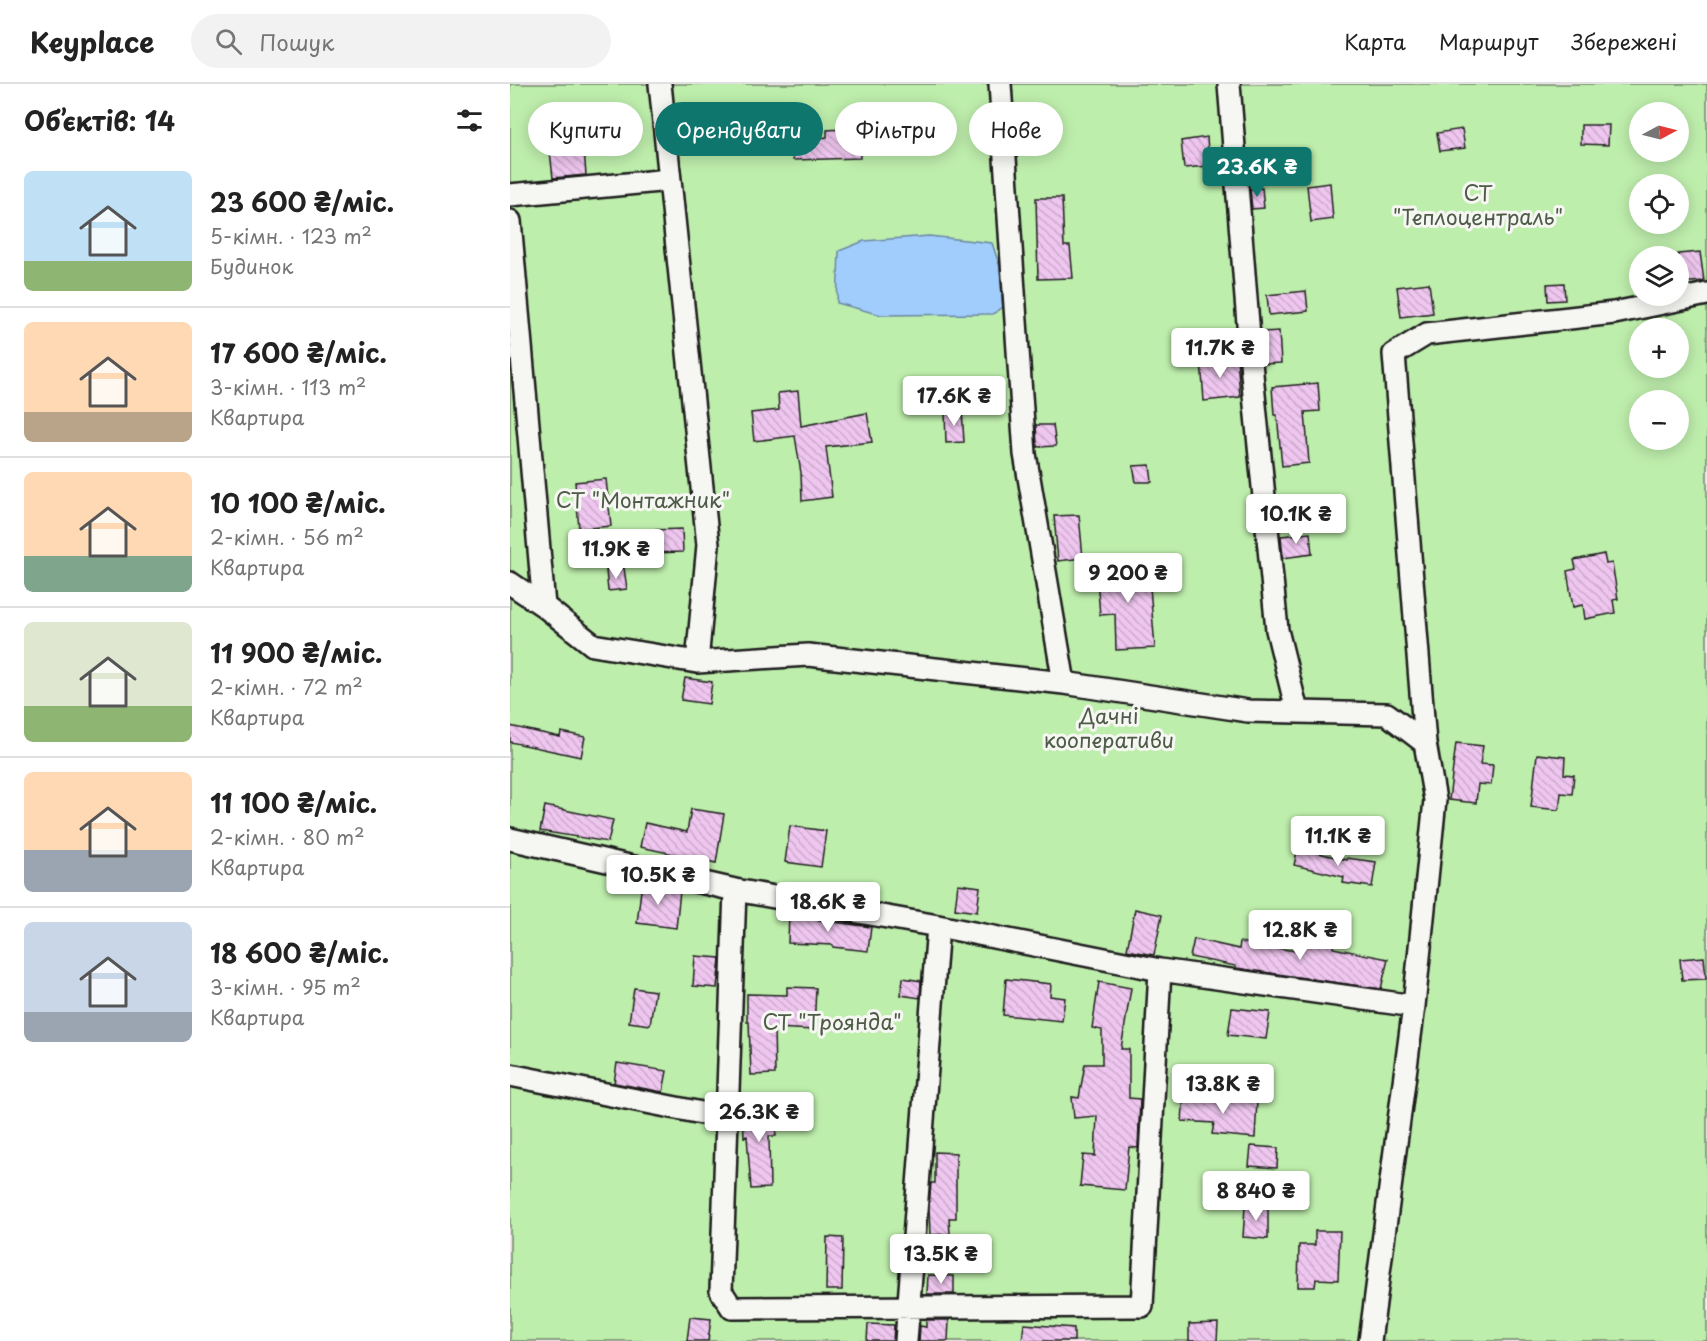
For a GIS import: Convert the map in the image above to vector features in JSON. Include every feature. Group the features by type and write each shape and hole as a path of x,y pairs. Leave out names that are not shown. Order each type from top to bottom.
{"street":[{"path":"660,84 708,545 697,662"},
{"path":"1000,84 1025,454 1064,683"},
{"path":"1229,84 1252,374 1277,630 1297,711"},
{"path":"510,195 670,180"},
{"path":"510,221 544,606"},
{"path":"1370,1341 1414,1006 1435,800 1425,743 1394,354 1427,334 1614,313 1707,294"},
{"path":"510,583 544,606 593,645 697,662 808,656 1064,683 1248,711 1387,714 1425,743"},
{"path":"510,839 735,890 938,926 1160,970 1414,1006"},
{"path":"735,890 721,1292 732,1308 1142,1306 1160,970"},
{"path":"906,1341 938,926"},
{"path":"510,1075 727,1118"}],"green space":[{"name":"Дачні кооперативи","path":"510,84 1707,84 1707,1341 510,1341"}],"water":[{"path":"929,236 992,243 1000,267 1003,307 993,314 881,315 837,303 839,251 864,241"}],"building":[{"path":"1581,125 1609,125 1608,145 1581,144"},
{"path":"1462,129 1465,148 1440,151 1437,133"},
{"path":"827,130 835,130 835,156 860,156 860,158 793,160 793,156 823,156 823,137 827,137"},
{"path":"1207,137 1209,166 1184,168 1181,141"},
{"path":"551,156 584,156 586,175 553,178"},
{"path":"1330,183 1333,219 1311,222 1307,186"},
{"path":"1262,188 1264,208 1252,209 1250,189"},
{"path":"1036,198 1062,198 1064,246 1070,246 1073,278 1038,279"},
{"path":"1700,252 1704,281 1689,282 1689,253"},
{"path":"1429,283 1433,313 1401,317 1397,287"},
{"path":"1564,283 1565,300 1548,301 1547,284"},
{"path":"1306,291 1308,311 1269,315 1267,295"},
{"path":"1279,331 1281,363 1265,364 1262,332"},
{"path":"1237,357 1240,397 1204,401 1201,360"},
{"path":"1318,383 1320,411 1305,412 1309,463 1282,466 1272,387"},
{"path":"798,391 801,426 867,413 872,442 826,447 832,497 802,501 801,473 795,436 754,441 751,413 779,410 778,393"},
{"path":"962,410 964,442 946,443 945,411"},
{"path":"1036,425 1053,425 1056,446 1037,447"},
{"path":"1150,465 1152,482 1136,482 1133,466"},
{"path":"606,479 611,526 579,529 575,482"},
{"path":"1079,515 1083,558 1058,561 1054,516"},
{"path":"682,529 683,552 652,553 651,530"},
{"path":"1310,533 1312,554 1283,558 1281,536"},
{"path":"1604,554 1606,564 1612,563 1618,599 1613,600 1615,613 1585,619 1583,605 1573,607 1567,571 1576,569 1574,560"},
{"path":"1148,563 1155,648 1116,650 1115,614 1100,615 1096,567"},
{"path":"624,568 627,589 608,591 606,570"},
{"path":"685,678 712,682 709,704 681,700"},
{"path":"510,726 560,737 561,732 585,737 581,757 510,742"},
{"path":"1456,743 1483,746 1480,764 1493,765 1491,785 1478,784 1476,803 1449,800"},
{"path":"1537,754 1565,757 1564,774 1574,775 1572,794 1561,793 1559,810 1531,807"},
{"path":"545,806 613,820 608,842 540,831"},
{"path":"691,809 724,814 716,863 640,847 645,823 687,832"},
{"path":"790,826 826,831 821,867 785,862"},
{"path":"1298,848 1347,860 1347,858 1376,862 1372,887 1343,883 1344,877 1294,865"},
{"path":"642,882 680,891 676,928 637,923"},
{"path":"958,884 980,887 977,912 955,909"},
{"path":"1135,909 1162,915 1154,955 1127,950"},
{"path":"789,913 819,918 819,920 871,927 868,951 833,947 833,945 788,943"},
{"path":"1305,933 1334,939 1333,948 1388,959 1381,989 1236,968 1236,966 1190,957 1194,939 1239,949 1240,942 1301,952"},
{"path":"695,956 720,958 717,988 693,986"},
{"path":"1704,957 1706,979 1682,980 1680,959"},
{"path":"903,978 921,981 920,998 901,995"},
{"path":"1006,979 1051,984 1050,996 1065,998 1062,1021 1003,1015"},
{"path":"1099,982 1131,988 1121,1049 1129,1049 1129,1098 1140,1099 1138,1148 1129,1147 1125,1190 1080,1186 1083,1155 1095,1156 1097,1116 1074,1118 1072,1097 1079,1098 1085,1064 1102,1064 1102,1030 1092,1028"},
{"path":"787,987 816,988 814,1030 774,1028 775,1074 751,1075 747,994 787,995"},
{"path":"634,988 655,991 650,1025 629,1022"},
{"path":"1232,1008 1270,1012 1266,1039 1228,1035"},
{"path":"617,1063 667,1071 663,1092 614,1083"},
{"path":"1184,1095 1257,1101 1255,1138 1212,1134 1214,1123 1182,1121"},
{"path":"775,1106 776,1136 769,1136 770,1188 751,1189 747,1136 744,1137 743,1107"},
{"path":"1251,1146 1278,1148 1277,1168 1249,1166"},
{"path":"935,1152 956,1153 956,1218 949,1218 950,1234 930,1235 929,1207 931,1183 935,1183"},
{"path":"1268,1206 1268,1239 1243,1237 1245,1207"},
{"path":"1315,1231 1340,1231 1338,1280 1316,1279 1315,1287 1298,1287 1299,1245 1315,1245"},
{"path":"827,1237 843,1238 842,1290 826,1290"},
{"path":"928,1275 954,1276 954,1294 927,1294"},
{"path":"690,1317 711,1319 708,1341 687,1341"},
{"path":"926,1320 949,1320 948,1341 919,1341 920,1326 926,1327"},
{"path":"1218,1323 1217,1341 1189,1341 1189,1324"},
{"path":"868,1324 894,1325 893,1341 867,1341"},
{"path":"1024,1324 1074,1328 1074,1341 1022,1341"}],"park label":[{"name":"СТ \"Теплоцентраль\"","path":"1478,204"},
{"name":"СТ \"Монтажник\"","path":"643,499"},
{"name":"СТ \"Троянда\"","path":"832,1021"}]}
